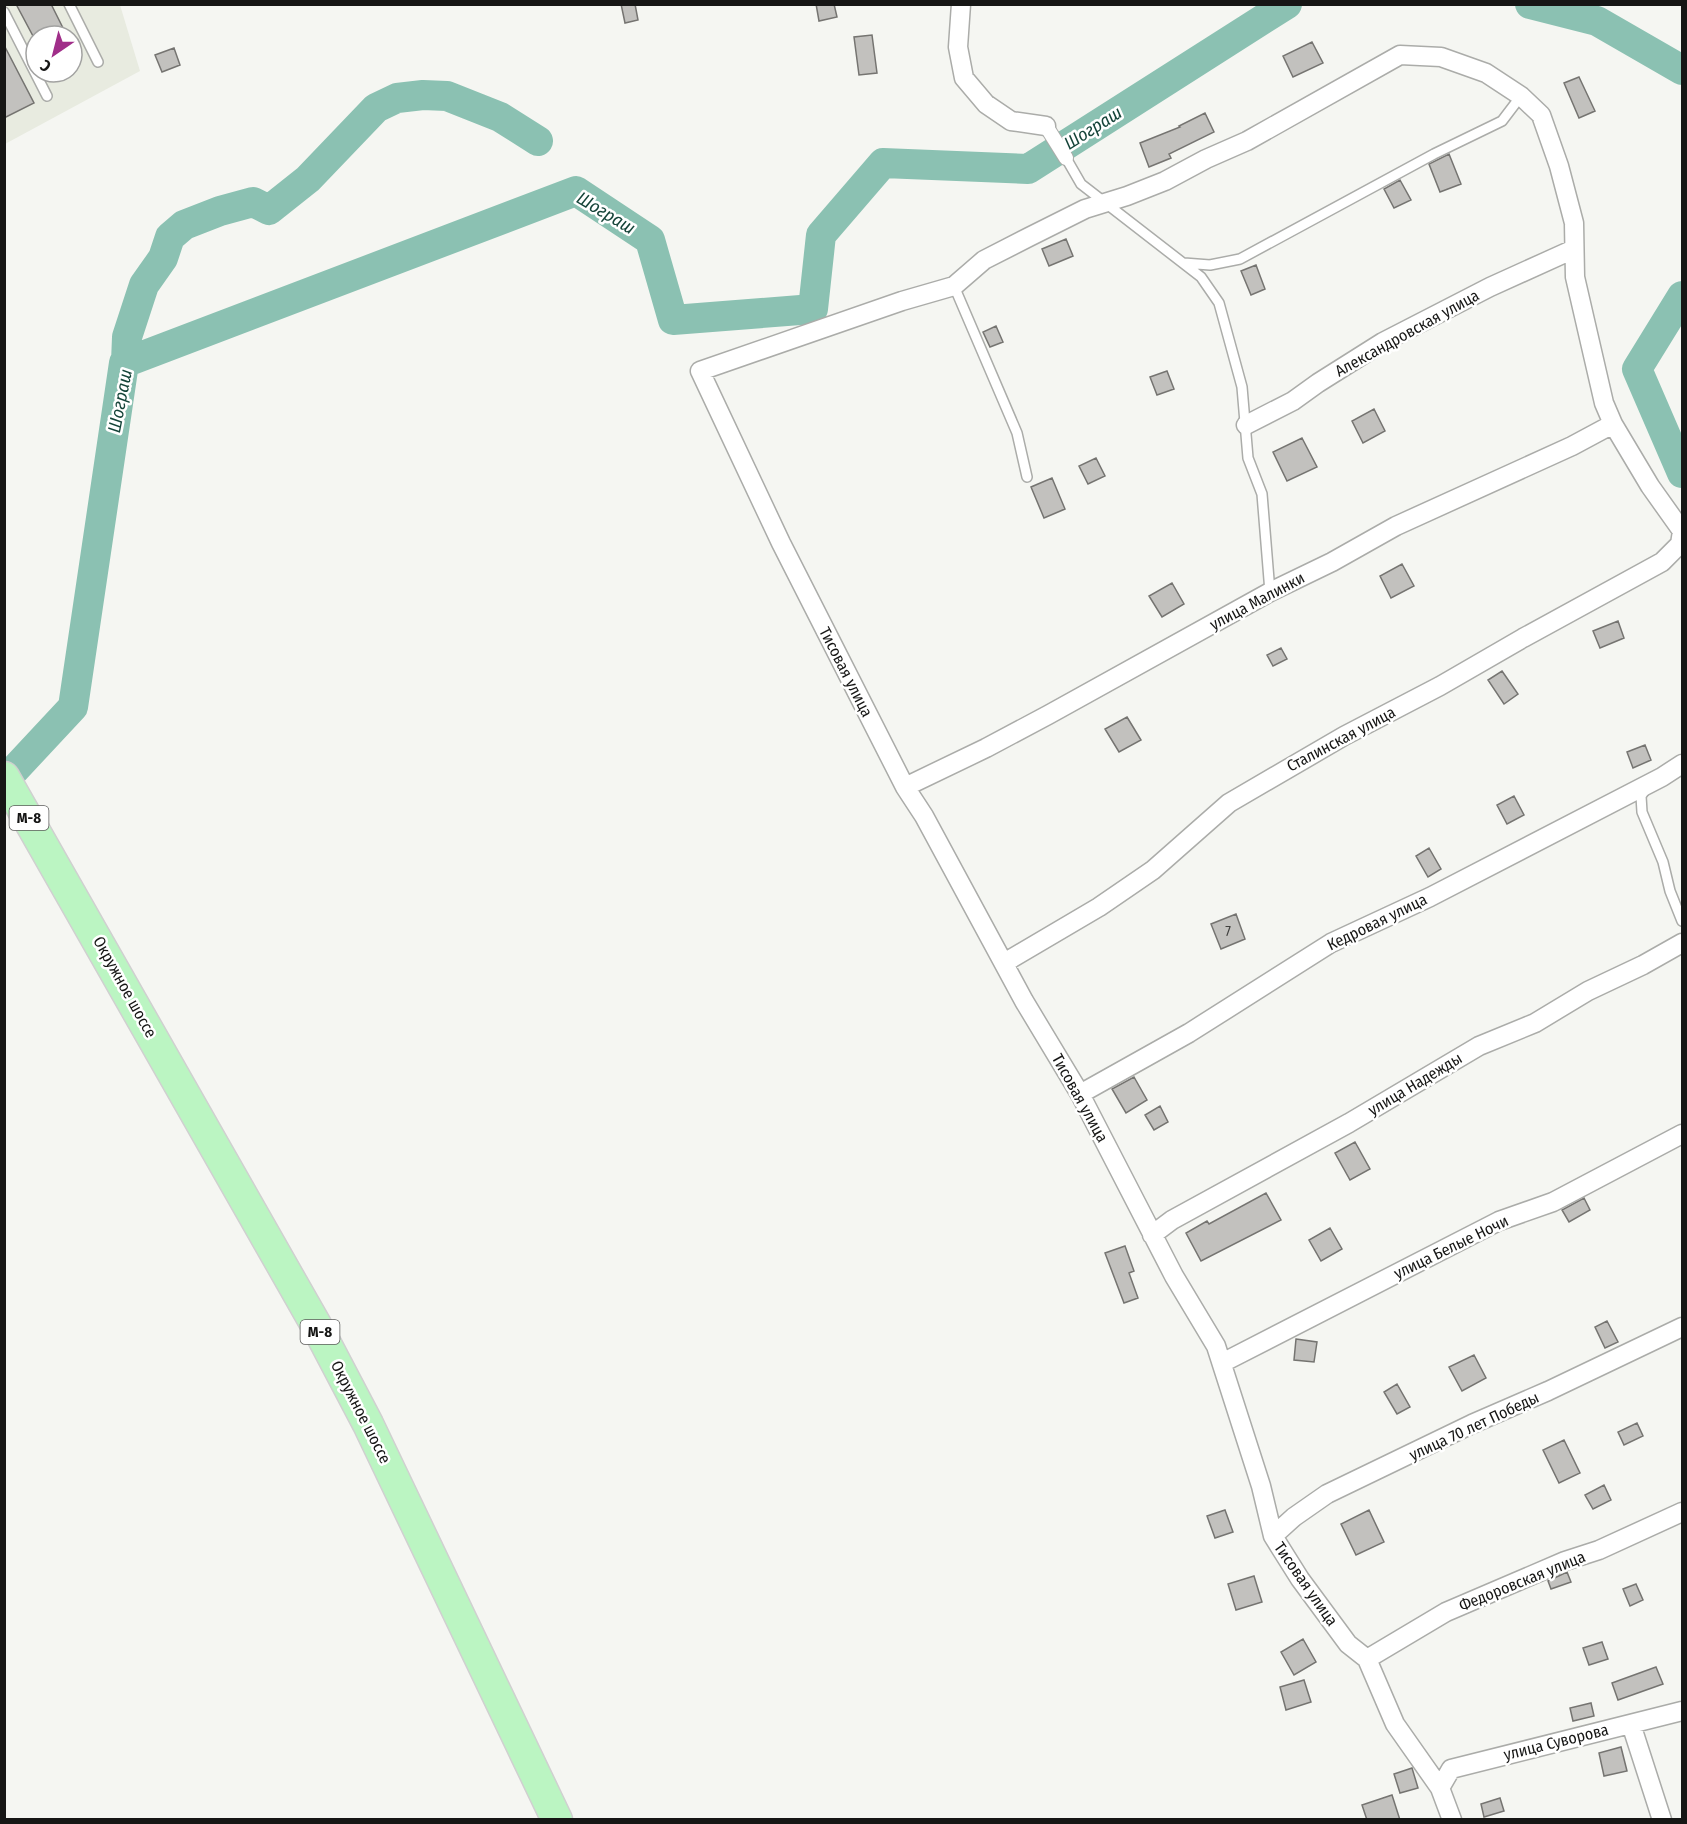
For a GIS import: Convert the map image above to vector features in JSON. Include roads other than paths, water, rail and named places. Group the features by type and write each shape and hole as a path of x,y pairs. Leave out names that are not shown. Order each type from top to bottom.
{"main road":[{"name":"Окружное шоссе","path":"4,777 316,1325 368,1424 557,1820"}],"street":[{"path":"961,4 958,47 964,78 986,104 1011,121 1046,126 1066,158"},
{"path":"954,286 984,260 1085,209 1165,181 1247,141 1400,55 1441,57 1486,74 1521,96 1541,115 1559,166 1574,223 1575,277 1604,403 1613,424 1650,486 1682,531"},
{"name":"Александровская улица","path":"1246,425 1293,401 1383,342 1490,287 1574,249"},
{"name":"Тисовая улица","path":"954,286 902,301 700,371 781,543 905,787 924,816 1024,1001 1080,1094 1152,1235 1216,1346 1261,1486 1273,1536 1300,1579 1348,1644 1366,1659 1395,1724 1440,1788 1452,1820"},
{"name":"улица Малинки","path":"905,787 1048,716 1270,592 1332,562 1396,526 1572,446 1613,424"},
{"name":"Сталинская улица","path":"1004,963 1099,908 1153,870 1229,803 1246,792 1662,562 1680,544 1682,531"},
{"name":"Кедровая улица","path":"1080,1094 1190,1033 1331,943 1430,897 1683,764"},
{"name":"улица Надежды","path":"1152,1235 1172,1220 1349,1124 1479,1046 1535,1023 1588,991 1683,943"},
{"name":"улица Белые Ночи","path":"1222,1363 1499,1221 1553,1202 1683,1134"},
{"name":"улица 70 лет Победы","path":"1273,1536 1294,1517 1327,1494 1683,1327"},
{"name":"Федоровская улица","path":"1366,1659 1446,1612 1565,1561 1599,1550 1683,1512"},
{"name":"улица Суворова","path":"1440,1788 1451,1769 1683,1712"},
{"path":"1631,1724 1662,1820"}],"lane":[{"path":"69,4 98,62"},
{"path":"4,12 47,96"},
{"path":"1184,263 1210,265 1240,259 1434,154 1502,121 1521,96"},
{"path":"1066,158 1081,184 1201,277 1219,303 1242,387 1248,458 1262,494 1270,592"},
{"path":"954,286 1017,433 1027,477"},
{"path":"1651,782 1641,796 1642,812 1663,862 1670,891 1683,921"}],"waterway":[{"name":"Шограш","path":"4,781 73,707 124,363 576,191 650,240 673,320 813,309 821,235 883,163 1028,169 1287,4"},
{"name":"Шограш","path":"1530,4 1597,21 1682,70"},
{"path":"126,362 127,337 144,285 163,258 170,237 184,225 220,211 253,202 269,210 308,179 376,108 397,98 423,95 447,96 500,117 538,141"},
{"name":"Шограш","path":"1682,296 1637,369 1682,473"}]}
